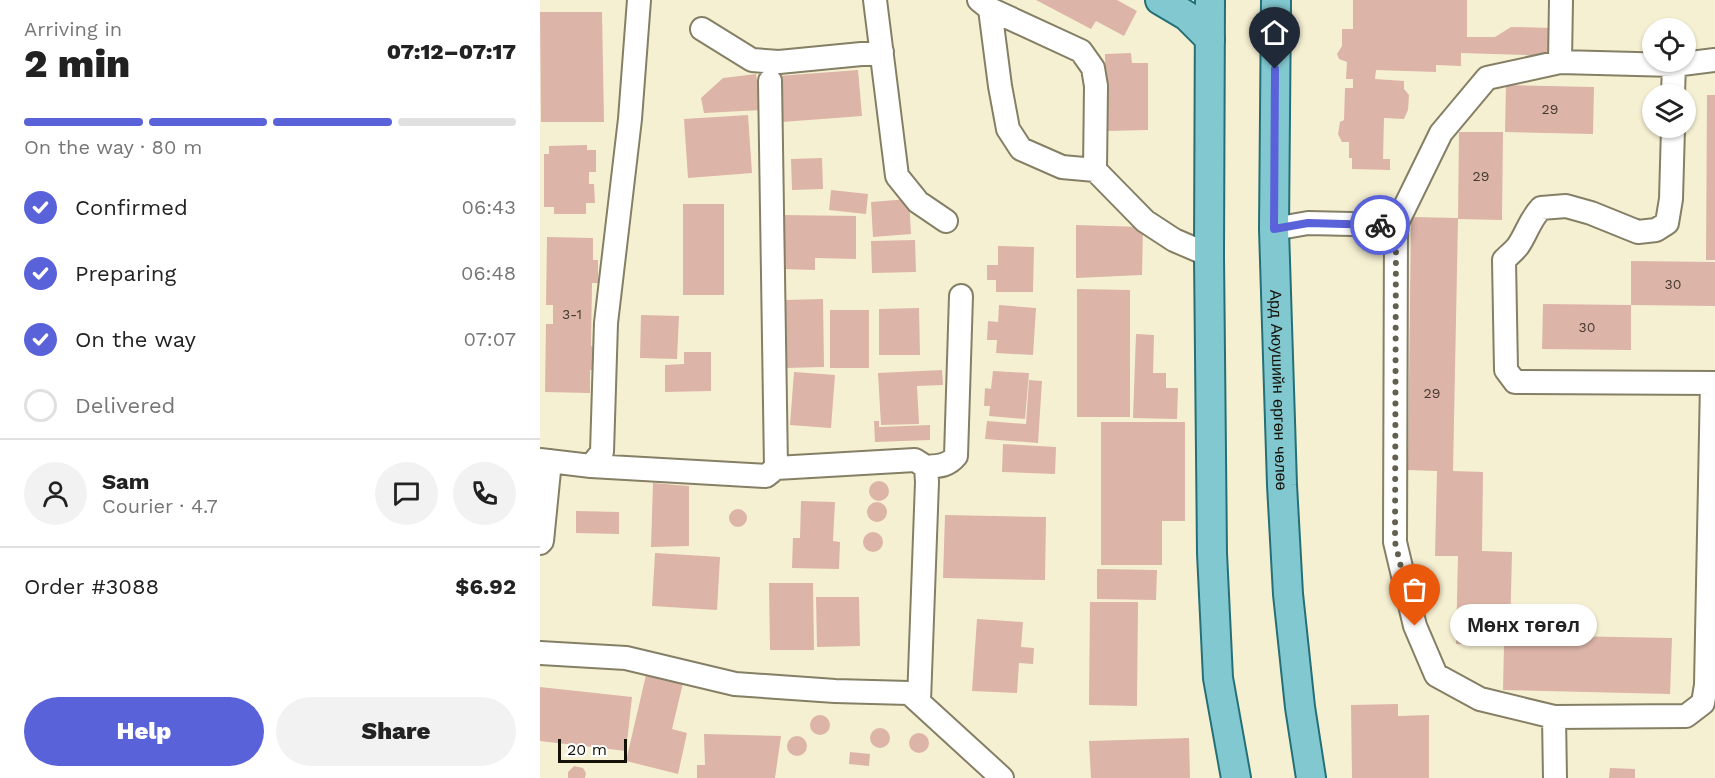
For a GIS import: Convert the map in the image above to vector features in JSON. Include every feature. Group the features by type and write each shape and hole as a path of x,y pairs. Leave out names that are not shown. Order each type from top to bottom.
{"main road":[{"path":"1160,0 1187,16 1210,39"},
{"path":"1210,0 1209,255 1212,553 1218,678 1236,778"},
{"name":"Ард Аюушийн өргөн чөлөө","path":"1276,0 1274,229 1282,485 1288,594 1300,707 1311,778"}],"street":[{"path":"591,466 603,452 606,323 630,119 639,0"},
{"path":"875,0 897,176 918,202 946,221"},
{"path":"1560,62 1561,0"},
{"path":"984,5 1081,51 1093,68 1096,86 1095,170"},
{"path":"984,5 1008,129 1021,149 1062,167 1095,170 1144,220 1174,240 1209,255"},
{"path":"702,29 752,60 778,62 882,52"},
{"path":"1696,62 1715,60"},
{"path":"1642,64 1560,62 1487,78 1441,133 1396,225 1395,542 1415,626 1436,675 1480,699 1554,717 1686,716 1703,703 1706,685 1714,383 1515,382 1506,370 1504,260 1517,247 1532,218 1541,208 1566,206 1591,213 1638,232 1656,230 1667,223 1671,199 1673,138"},
{"path":"770,81 777,468"},
{"path":"1274,229 1308,223 1396,225"},
{"path":"540,543 542,541 545,461 591,466 766,476 777,468 915,460 926,467 951,462 956,456 961,297"},
{"path":"919,701 926,467"},
{"path":"540,653 626,658 735,684 909,693 1002,778"},
{"path":"1554,717 1554,778"}],"building":[{"path":"1036,0 1117,0 1137,11 1124,36 1096,21 1091,29"},
{"path":"1353,0 1467,0 1467,37 1495,37 1511,27 1554,28 1553,56 1461,53 1461,66 1436,65 1436,72 1376,70 1375,79 1404,81 1404,89 1409,95 1408,110 1404,119 1384,118 1383,159 1390,159 1390,170 1352,169 1349,142 1342,142 1338,134 1340,122 1344,120 1345,88 1353,88 1353,79 1346,79 1347,62 1339,59 1337,54 1342,46 1342,29 1353,29"},
{"path":"540,12 602,12 604,122 541,122"},
{"path":"1131,53 1132,63 1148,63 1148,130 1106,131 1105,54"},
{"path":"858,70 862,116 782,122 778,76"},
{"path":"756,74 762,110 704,113 701,98 723,78"},
{"path":"1506,85 1594,87 1593,134 1505,132"},
{"path":"1707,95 1715,95 1715,260 1706,260"},
{"path":"748,115 752,173 688,178 684,119"},
{"path":"1459,132 1503,132 1502,220 1458,219 1453,471 1483,472 1482,551 1512,552 1510,635 1672,638 1670,694 1503,690 1504,645 1456,644 1458,556 1435,556 1437,471 1408,470 1411,217 1458,218"},
{"path":"587,145 587,150 596,150 596,172 589,172 589,184 594,184 595,203 586,203 586,214 554,214 554,207 544,207 544,154 549,154 549,146"},
{"path":"822,158 823,189 792,190 791,159"},
{"path":"831,190 868,194 866,214 829,210"},
{"path":"909,199 911,234 873,237 871,202"},
{"path":"683,204 724,204 724,295 683,295"},
{"path":"782,215 856,216 856,259 815,258 815,270 782,269"},
{"path":"1076,225 1143,227 1142,275 1076,278"},
{"path":"547,237 593,238 593,260 598,260 598,283 592,283 591,346 596,347 596,370 590,370 590,393 545,392 546,324 553,324 553,305 546,305"},
{"path":"915,240 916,272 872,273 871,241"},
{"path":"998,246 1034,247 1033,292 996,292 996,280 987,280 987,265 998,265"},
{"path":"1631,261 1715,262 1715,306 1631,305"},
{"path":"1077,289 1130,290 1130,417 1077,417"},
{"path":"823,299 824,367 785,368 784,300"},
{"path":"1543,304 1631,305 1631,350 1542,349"},
{"path":"999,305 1036,308 1033,355 996,353 997,340 987,340 988,321 998,322"},
{"path":"919,308 920,355 879,355 879,309"},
{"path":"830,310 869,310 869,368 830,368"},
{"path":"641,315 679,316 677,359 640,358"},
{"path":"1136,334 1154,335 1153,373 1166,373 1166,388 1178,388 1177,419 1133,418"},
{"path":"684,352 711,352 711,391 665,392 665,365 684,364"},
{"path":"942,370 943,385 917,386 919,424 881,425 878,373"},
{"path":"993,371 1029,373 1025,419 989,416 990,406 984,406 985,388 991,389"},
{"path":"794,372 835,375 831,428 790,425"},
{"path":"1029,380 1042,381 1038,443 985,439 987,421 1026,424"},
{"path":"874,421 879,421 879,427 930,425 930,440 875,442"},
{"path":"1101,422 1185,422 1185,521 1162,521 1162,565 1101,565"},
{"path":"1003,444 1056,447 1055,474 1002,472"},
{"path":"875,481 883,481 889,487 889,495 883,501 875,501 869,495 869,487"},
{"path":"653,483 689,486 689,546 651,547"},
{"path":"801,501 835,502 833,541 840,542 839,569 792,568 793,538 800,538"},
{"path":"877,502 884,505 887,512 884,519 877,522 870,519 867,512 870,505"},
{"path":"738,509 744,512 747,518 744,524 738,527 732,524 729,518 732,512"},
{"path":"576,511 619,512 619,534 576,533"},
{"path":"945,515 1046,517 1045,580 943,578"},
{"path":"869,532 877,532 883,538 883,546 877,552 869,552 863,546 863,538"},
{"path":"655,553 720,557 717,610 652,606"},
{"path":"1097,569 1157,570 1156,600 1097,599"},
{"path":"769,583 813,583 814,650 770,650"},
{"path":"816,597 859,597 860,646 817,647"},
{"path":"1090,602 1138,602 1137,706 1089,705"},
{"path":"977,619 1023,622 1021,647 1034,648 1033,664 1019,663 1017,693 972,691"},
{"path":"646,675 683,683 672,729 687,733 678,774 626,761"},
{"path":"540,687 632,697 626,751 540,741"},
{"path":"1398,704 1398,716 1429,715 1429,778 1352,778 1351,705"},
{"path":"820,715 827,718 830,725 827,732 820,735 813,732 810,725 813,718"},
{"path":"876,728 884,728 890,734 890,742 884,748 876,748 870,742 870,734"},
{"path":"915,733 923,733 929,739 929,747 923,753 915,753 909,747 909,739"},
{"path":"704,734 781,736 775,778 697,778 697,765 705,765"},
{"path":"793,736 801,736 807,742 807,750 801,756 793,756 787,750 787,742"},
{"path":"1189,738 1190,778 1091,778 1089,741"},
{"path":"850,752 870,754 869,766 849,764"},
{"path":"574,766 583,768 586,773 585,778 568,778 568,772"},
{"path":"1610,768 1635,769 1635,778 1609,778"}],"way so far":[{"path":"1380,225 1396,225 1395,542 1415,626"}],"place":[{"name":"Мөнх төгөл","path":"1415,626"}],"route":[{"path":"1275,69 1274,229 1308,223 1380,225"}]}
